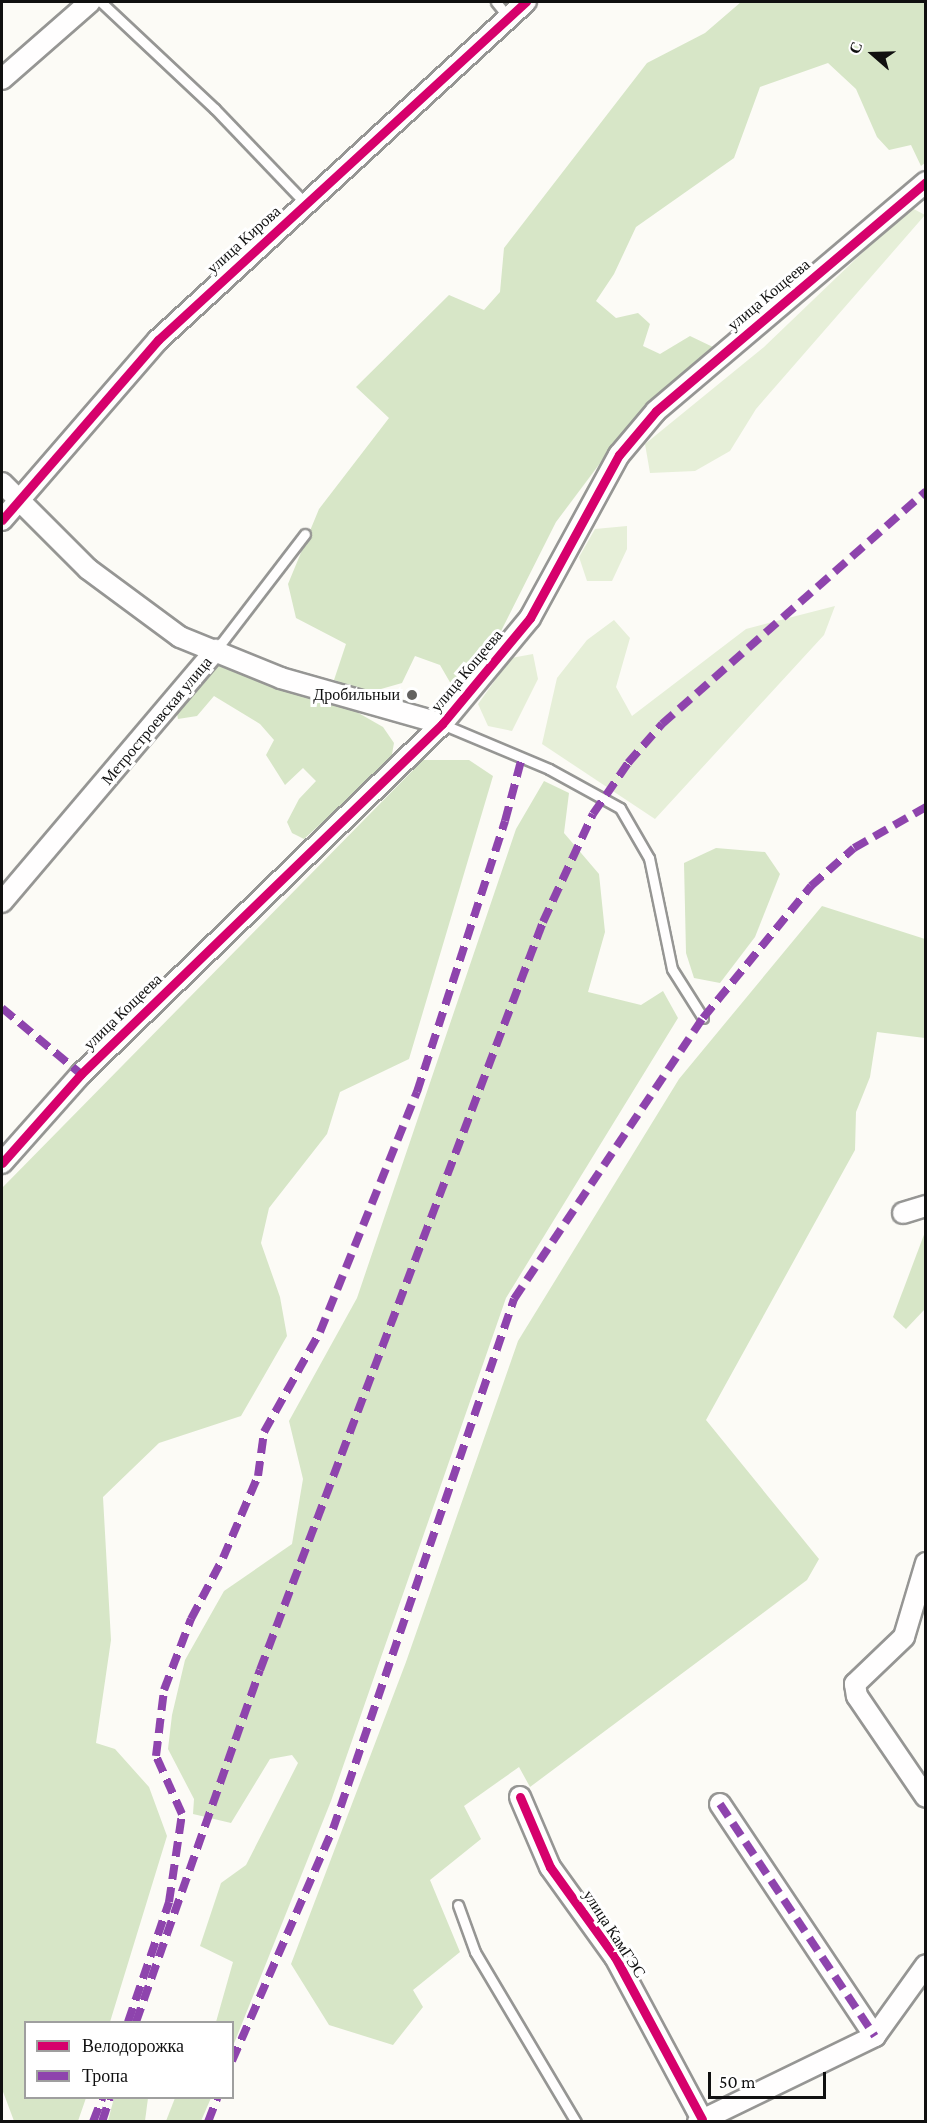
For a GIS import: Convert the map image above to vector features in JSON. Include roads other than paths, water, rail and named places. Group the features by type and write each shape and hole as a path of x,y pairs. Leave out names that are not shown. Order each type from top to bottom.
{"street":[{"path":"2,79 90,2"},
{"name":"улица Кирова","path":"2,520 158,340 526,2"},
{"name":"улица Кощеева","path":"2,1163 81,1074 442,724 530,618 619,455 656,411 926,182"},
{"path":"2,483 88,569 180,637 282,678 442,724"},
{"name":"Метростроевская улица","path":"2,902 216,650"},
{"path":"903,1213 926,1206"},
{"path":"926,1563 904,1637 855,1684 858,1696 926,1797"},
{"name":"улица КамГЭС","path":"520,1797 550,1867 615,1957 700,2120 875,2036 926,1965"},
{"path":"720,1804 875,2036"}],"lane":[{"path":"101,2 215,109 306,204"},
{"path":"496,2 509,18"},
{"name":"Метростроевская улица","path":"216,650 305,534"},
{"path":"442,724 549,769 620,808 649,858 672,969 703,1017"},
{"path":"459,1905 475,1952 576,2121"}],"place":[{"name":"Дробильныи","path":"412,695"}]}
